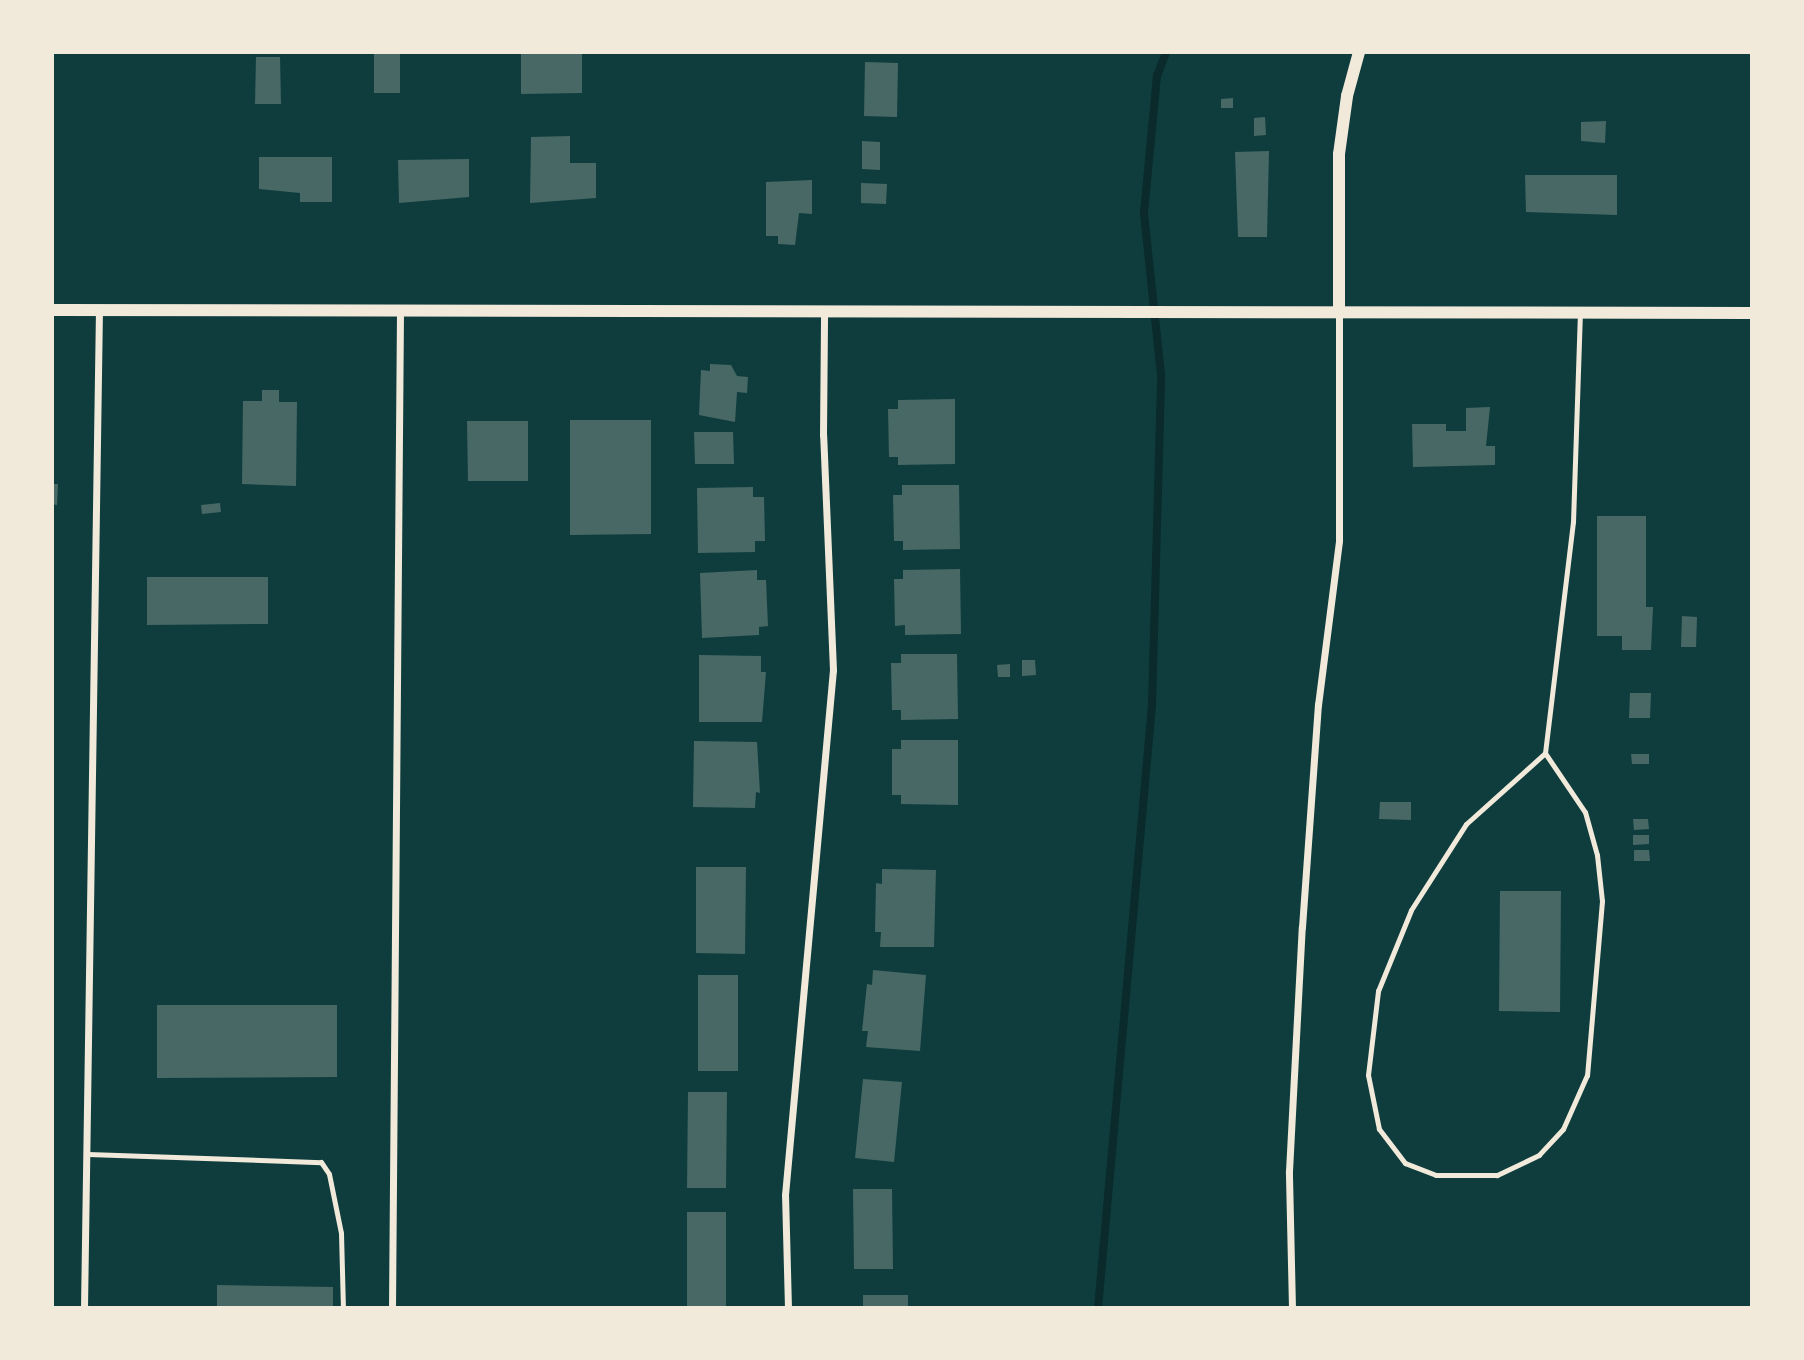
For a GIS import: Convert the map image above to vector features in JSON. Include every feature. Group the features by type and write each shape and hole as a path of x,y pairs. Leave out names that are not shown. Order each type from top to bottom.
{"street":[{"path":"1292,1307 1289,1171 1302,927 1318,705 1339,540 1339,154 1347,96 1359,52"},
{"path":"52,310 1752,313"},
{"path":"84,1307 99,311"},
{"path":"392,1307 400,312"},
{"path":"788,1307 785,1195 833,670 823,435 824,313"}],"lane":[{"path":"1545,753 1466,824 1411,910 1378,991 1368,1075 1379,1129 1405,1163 1436,1175 1497,1175 1539,1155 1563,1129 1587,1075 1602,901 1597,855 1585,813 1545,753 1573,522 1580,314"},
{"path":"88,1154 321,1162 329,1174 341,1233 343,1307"},
{"path":"472,1307 605,1307"}],"building":[{"path":"374,52 400,52 400,93 374,93"},
{"path":"521,52 582,52 582,93 521,94"},
{"path":"256,57 280,57 281,104 255,104"},
{"path":"865,62 898,63 897,117 864,116"},
{"path":"1233,98 1233,108 1221,108 1221,99"},
{"path":"1265,117 1266,135 1254,136 1254,118"},
{"path":"1606,121 1605,143 1581,141 1581,122"},
{"path":"570,136 570,163 596,163 596,198 530,203 531,137"},
{"path":"862,141 880,142 880,170 862,169"},
{"path":"1269,151 1267,237 1238,237 1235,152"},
{"path":"259,157 332,157 332,202 300,202 300,193 259,189"},
{"path":"469,159 469,197 399,203 398,160"},
{"path":"1525,175 1617,175 1617,215 1526,212"},
{"path":"812,180 812,214 799,213 795,245 778,244 778,236 766,236 766,182"},
{"path":"861,183 887,184 886,204 861,203"},
{"path":"710,364 731,365 737,376 748,377 747,393 737,392 735,422 699,415 701,370 710,371"},
{"path":"262,390 279,390 279,402 297,402 296,486 242,484 243,401 262,401"},
{"path":"955,399 955,464 898,465 898,457 889,457 888,409 898,409 898,400"},
{"path":"1490,407 1486,446 1495,446 1495,465 1413,467 1412,424 1446,424 1446,431 1466,431 1466,408"},
{"path":"570,420 651,420 651,534 570,535"},
{"path":"467,421 528,421 528,481 468,481"},
{"path":"694,432 733,432 734,464 695,464"},
{"path":"52,484 58,484 57,505 52,504"},
{"path":"902,485 959,485 960,549 903,550 903,541 894,541 893,495 902,495"},
{"path":"753,487 753,497 764,497 765,541 755,541 755,552 698,553 697,488"},
{"path":"220,503 221,512 202,514 201,505"},
{"path":"1597,516 1646,516 1646,607 1653,607 1651,650 1622,650 1622,636 1597,636"},
{"path":"960,569 961,634 905,635 905,625 895,626 894,579 903,579 903,570"},
{"path":"757,570 757,580 766,580 768,626 759,627 759,635 702,638 700,573"},
{"path":"147,577 268,577 268,624 147,625"},
{"path":"1682,616 1697,617 1696,647 1681,647"},
{"path":"901,654 957,654 958,719 901,720 901,710 892,710 891,663 901,663"},
{"path":"699,655 761,656 761,672 766,672 762,722 699,722"},
{"path":"1022,660 1035,660 1036,675 1022,676"},
{"path":"1010,664 1010,677 998,677 997,665"},
{"path":"1630,693 1651,693 1650,718 1629,718"},
{"path":"901,740 958,740 958,805 901,804 901,795 892,795 892,749 901,749"},
{"path":"694,741 757,742 760,793 756,792 755,808 693,807"},
{"path":"1631,754 1649,754 1649,764 1632,764"},
{"path":"1380,802 1411,802 1411,820 1379,819"},
{"path":"1633,819 1648,819 1649,829 1634,830"},
{"path":"1633,835 1649,835 1649,844 1633,845"},
{"path":"1634,850 1649,850 1650,861 1634,861"},
{"path":"696,867 746,867 745,954 696,953"},
{"path":"882,869 936,870 934,947 880,947 881,932 875,932 876,883 882,884"},
{"path":"1500,891 1561,891 1560,1012 1499,1011"},
{"path":"873,970 926,975 920,1051 866,1047 868,1031 862,1031 867,984 872,985"},
{"path":"698,975 738,975 738,1071 698,1071"},
{"path":"157,1005 337,1005 337,1077 157,1078"},
{"path":"863,1079 902,1082 894,1162 855,1158"},
{"path":"688,1092 727,1092 726,1188 687,1188"},
{"path":"853,1189 892,1189 893,1269 854,1269"},
{"path":"687,1212 726,1212 726,1307 687,1308"},
{"path":"217,1285 333,1287 333,1308 217,1308"},
{"path":"863,1295 908,1295 908,1308 863,1308"}],"waterway":[{"path":"1098,1308 1152,705 1161,375 1144,213 1157,76 1166,52"}]}
